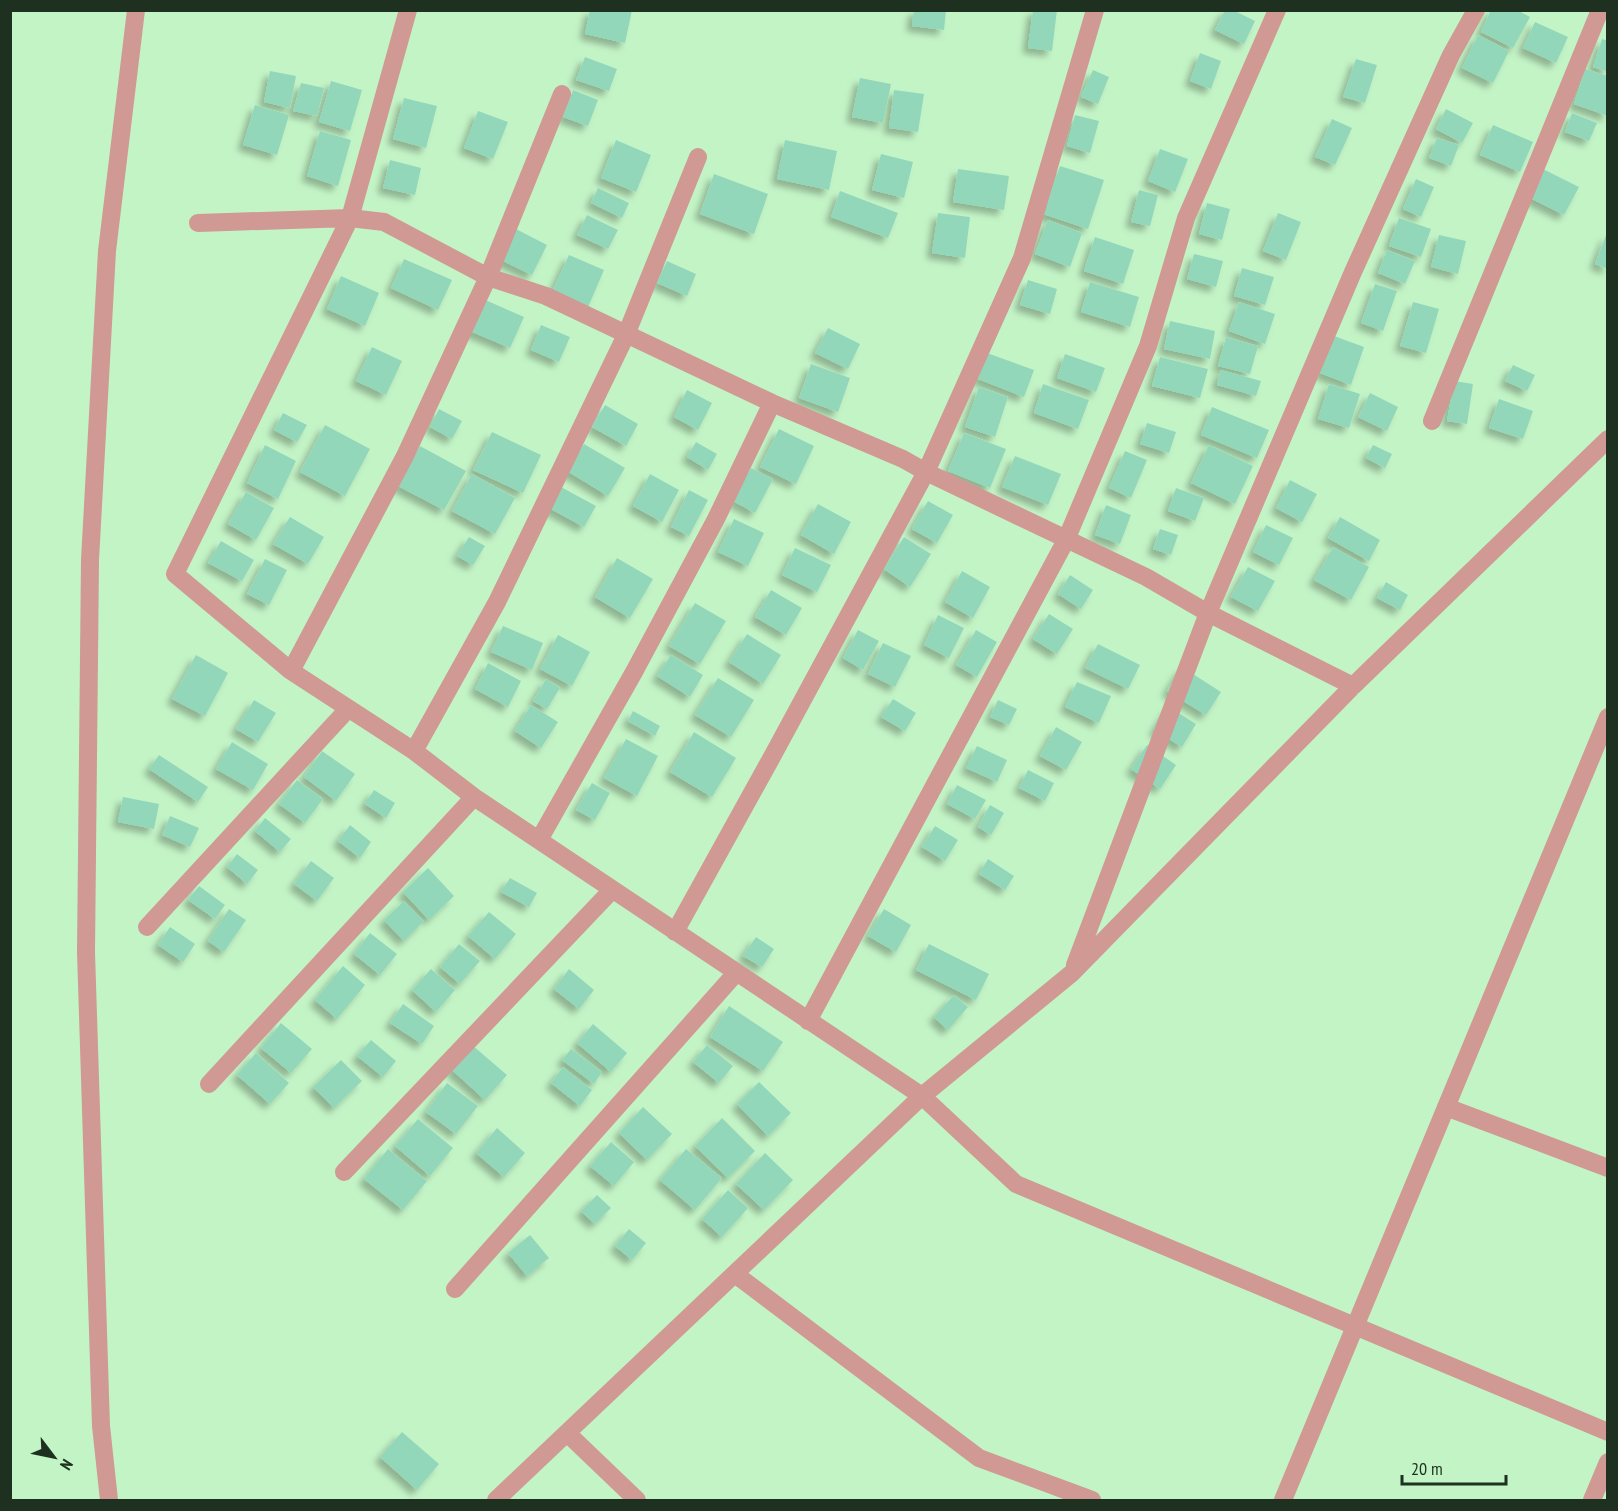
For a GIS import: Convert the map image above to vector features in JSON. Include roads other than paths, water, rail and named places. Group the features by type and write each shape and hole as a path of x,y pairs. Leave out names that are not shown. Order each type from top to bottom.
{"street":[{"path":"109,1500 101,1426 86,952 90,560 107,251 136,10"},
{"path":"408,10 350,218 175,574 291,671 414,751 474,797 922,1096 1016,1184 1608,1432"},
{"path":"675,932 926,472 1022,258 1095,10"},
{"path":"808,1020 1066,540 1148,346 1186,218 1277,10"},
{"path":"1072,973 1208,613 1358,261 1450,55 1476,10"},
{"path":"1432,421 1600,10"},
{"path":"291,671 405,456 488,278 562,94"},
{"path":"414,751 496,602 626,334 698,158"},
{"path":"198,223 350,218 384,222 488,278 546,296 772,403 903,459 1146,577 1208,613 1353,686"},
{"path":"539,840 634,672 711,529 772,403"},
{"path":"496,1500 922,1096 1072,973 1353,686 1608,439"},
{"path":"147,927 348,709"},
{"path":"1283,1500 1608,717"},
{"path":"209,1084 474,797"},
{"path":"344,1172 612,890"},
{"path":"454,1289 736,973"},
{"path":"1446,1107 1608,1168"},
{"path":"735,1274 979,1458 1092,1500"},
{"path":"567,1433 637,1500"},
{"path":"1592,1500 1608,1462"}]}
